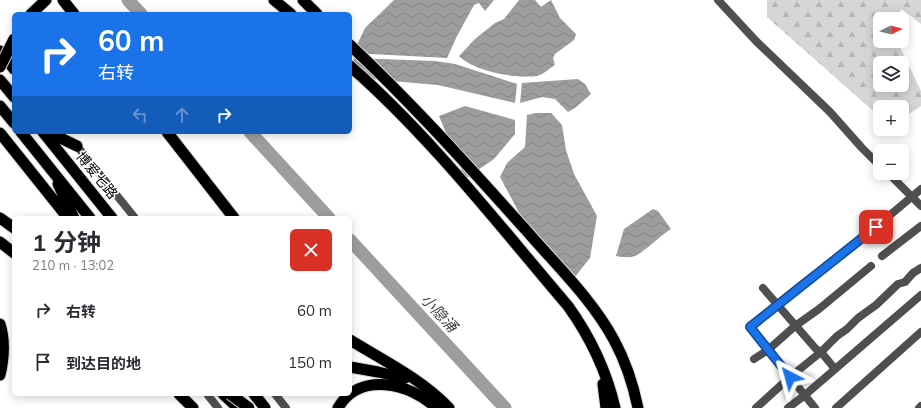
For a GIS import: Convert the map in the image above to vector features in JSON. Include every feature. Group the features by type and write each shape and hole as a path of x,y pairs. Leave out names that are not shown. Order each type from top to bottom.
{"highway":[{"path":"33,12 46,0"},
{"path":"63,0 72,12"},
{"path":"274,0 289,12"},
{"path":"303,0 315,12"},
{"path":"0,67 12,43"},
{"path":"352,47 405,98 466,163 594,308 614,339 624,358 632,379 638,408"},
{"path":"0,52 12,67"},
{"path":"352,68 390,102 455,173 568,306 579,321 596,352 606,375 615,408"},
{"path":"0,80 12,95"},
{"path":"0,106 12,121"},
{"path":"0,133 66,216"},
{"path":"23,134 88,216"},
{"name":"博爱七路","path":"45,134 110,216"},
{"path":"52,134 76,146"},
{"path":"67,134 76,146"},
{"path":"169,134 232,216"},
{"path":"51,169 73,216"},
{"path":"0,218 12,227"},
{"path":"0,242 12,252"},
{"path":"0,324 4,337 2,368 0,375"},
{"path":"352,341 421,384 449,408"},
{"path":"596,352 606,408"},
{"path":"352,367 394,375 421,384"},
{"path":"352,394 367,386 377,384 398,386 410,390 436,408"},
{"path":"181,396 193,408"},
{"path":"225,396 238,408"},
{"path":"232,396 242,408"},
{"path":"233,396 249,408"},
{"path":"256,396 265,408"},
{"path":"338,408 348,396"}],"street":[{"path":"718,0 756,41 797,78 873,159"},
{"path":"76,146 133,216"},
{"path":"895,180 921,206"},
{"path":"815,408 750,327 852,247 921,189"},
{"path":"882,256 921,226"},
{"path":"754,359 768,350 795,326 818,310 871,266"},
{"path":"756,408 790,377 821,352 837,336 876,305 898,284 904,282 913,272 921,268"},
{"path":"763,288 795,326 816,349 821,352 835,369"},
{"path":"788,408 921,295"},
{"path":"836,408 921,332"},
{"path":"209,396 218,408"},
{"path":"277,396 286,408"}],"green space":[{"path":"767,0 921,0 921,24 909,15 909,12 905,12 901,9 900,12 873,12 873,48 900,48 904,56 873,56 873,92 909,92 909,66 921,91 921,106 909,114 909,100 873,100 873,111 767,17"}],"water":[{"path":"394,0 494,0 485,11 479,3 474,5 447,58 353,53 365,28"},
{"path":"519,0 535,0 541,7 551,0 560,18 576,34 574,40 555,54 553,58 555,65 544,73 537,76 528,77 507,75 484,70 474,66 459,56 475,39 495,23 504,19"},
{"path":"354,58 435,61 455,64 517,84 515,103 438,85 357,78 352,75"},
{"path":"578,79 585,84 591,94 568,112 555,99 542,97 520,103 522,83"},
{"path":"465,106 515,120 515,134 494,159 465,179 439,116"},
{"path":"536,113 551,113 562,125 566,150 574,174 597,216 590,258 574,278 531,235 500,177 507,163 525,147 527,115"},
{"path":"653,209 658,211 671,229 635,256 616,256 624,229"}],"waterway":[{"name":"小隐涌","path":"128,0 139,12"},
{"name":"小隐涌","path":"252,134 327,216"},
{"name":"小隐涌","path":"352,242 505,408"}],"route":[{"path":"790,377 750,327 876,227"}]}
